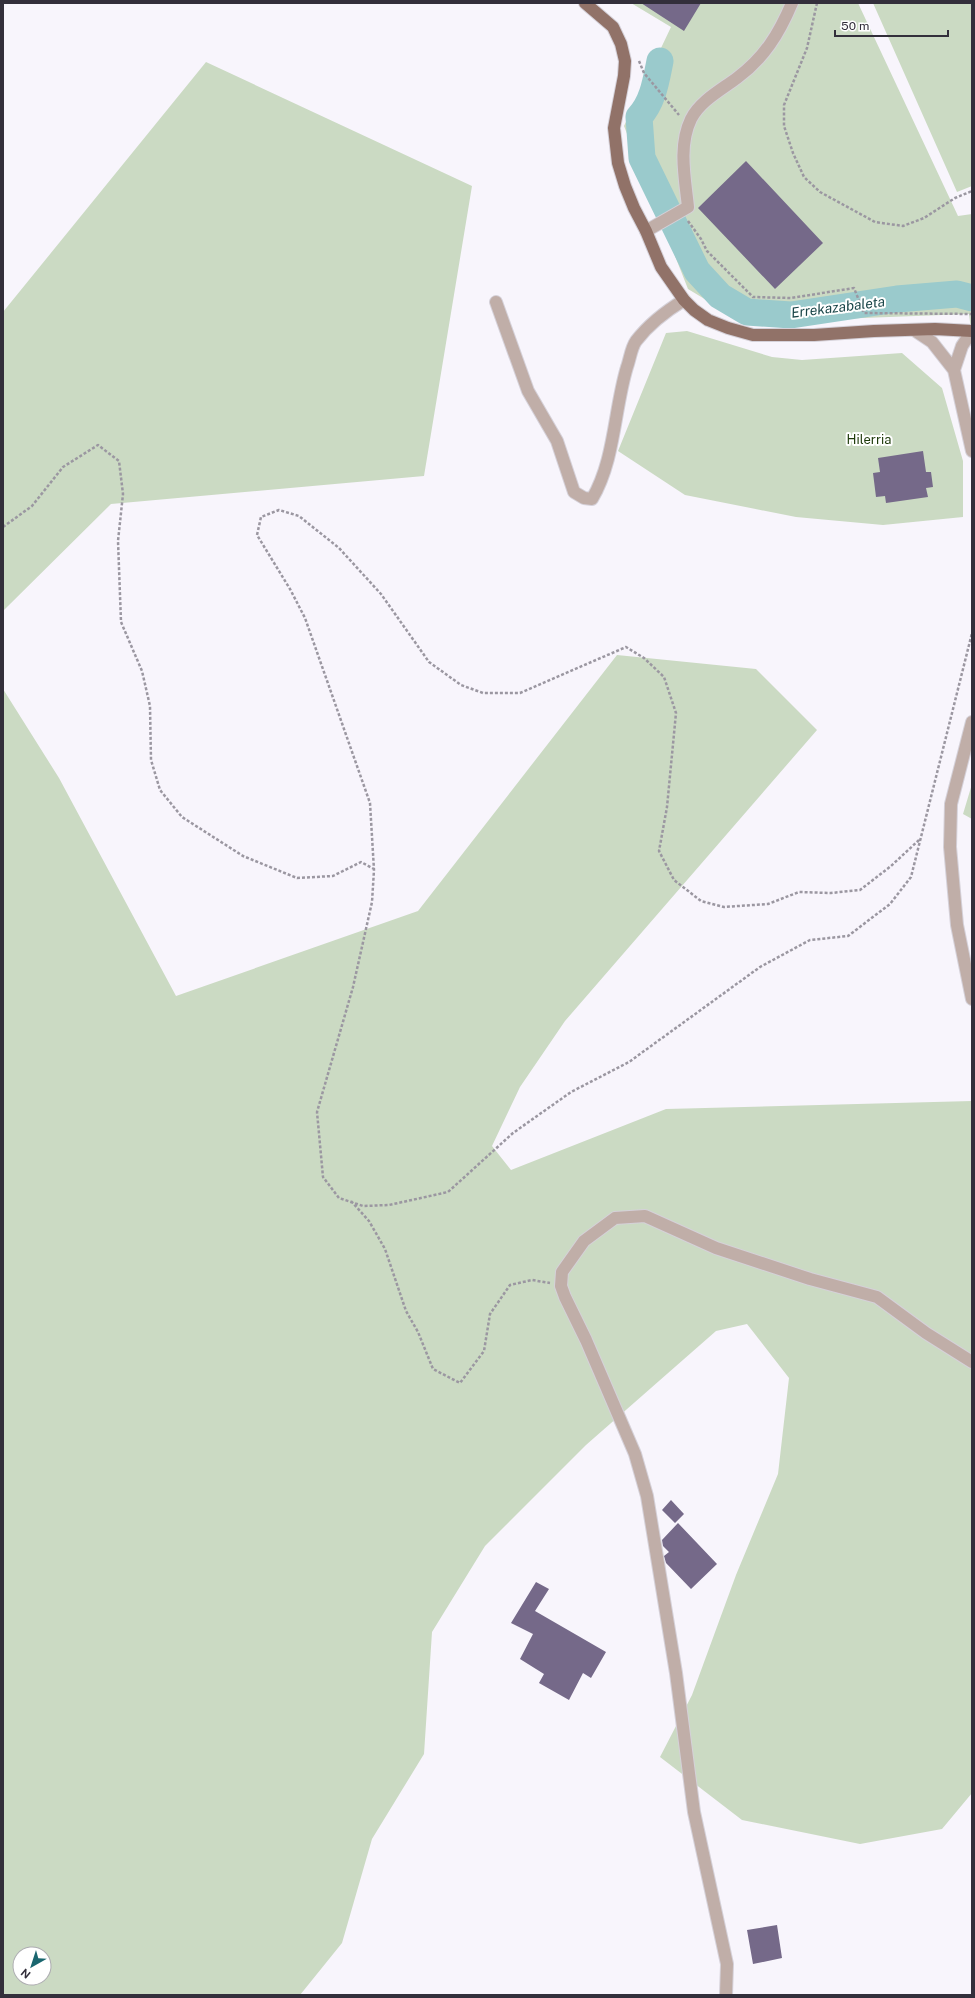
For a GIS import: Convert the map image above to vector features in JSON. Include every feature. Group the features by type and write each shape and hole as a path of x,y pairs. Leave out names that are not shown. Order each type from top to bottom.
{"main road":[{"path":"585,3 613,27 621,44 625,61 624,76 614,128 618,163 634,208 646,231 661,267 684,300 708,320 728,328 753,335 814,335 914,330 972,331"}],"street":[{"path":"646,231 688,206 684,162 684,142 691,119 697,109 722,88 736,79 763,54 774,41 792,3"},
{"path":"496,302 528,391 557,441 574,492 584,498 592,499 599,487 610,447 622,385 635,342 663,313 684,300"},
{"path":"914,330 932,342 954,370 972,451"},
{"path":"954,370 962,346 972,331"},
{"path":"972,722 952,804 950,847 957,926 972,999"},
{"path":"726,1995 726,1964 694,1812 676,1673 647,1496 635,1454 561,1286 562,1272 584,1241 615,1218 645,1216 716,1248 810,1279 877,1297 926,1333 972,1362"}],"path":[{"path":"817,3 807,48 784,105 784,126 793,153 804,178 820,192 875,222 903,226 924,218 955,198 972,191"},
{"path":"644,73 680,116"},
{"path":"680,211 702,239 707,251 732,278 753,297 764,296 791,298 854,288 864,313 972,314"},
{"path":"3,527 32,506 63,467 98,445 119,461 123,494 118,541 122,622 142,671 150,706 152,760 160,790 182,817 243,856 297,878 333,876 361,862 374,870"},
{"path":"919,840 891,866 860,890 831,893 799,892 768,904 724,907 701,900 674,880 659,851 667,807 676,713 664,677 644,658 626,647 520,692 483,693 461,685 429,662 381,594 339,548 299,516 279,510 261,517 257,535 290,588 305,618 339,710 370,803 374,870 372,902 353,987 317,1112 323,1177 340,1198 363,1206 390,1205 448,1192 513,1133 571,1092 629,1062 760,967 810,940 848,936 890,904 911,877 919,840 972,633"},
{"path":"351,1201 369,1221 385,1249 406,1311 418,1332 433,1369 460,1383 484,1352 490,1314 510,1286 532,1280 561,1286"}],"green space":[{"path":"631,3 858,3 958,216 972,214 972,338 969,314 783,321 746,324 688,289 624,126 671,27"},
{"path":"873,3 972,3 972,186 957,192"},
{"path":"206,62 472,186 424,476 111,504 3,611 3,312"},
{"name":"Hilerria","path":"687,331 772,357 802,360 902,353 942,388 963,461 963,517 883,525 796,517 685,495 618,451 666,333"},
{"path":"617,655 756,669 817,730 565,1021 520,1087 492,1146 511,1170 666,1109 972,1101 972,1793 942,1829 860,1844 742,1820 660,1757 692,1695 736,1575 778,1474 789,1378 747,1324 716,1331 586,1445 485,1546 432,1632 424,1754 372,1839 342,1943 300,1995 3,1995 3,689 59,778 176,996 418,911"},
{"path":"972,784 972,819 963,814"}],"building":[{"path":"641,3 701,3 684,31"},
{"path":"746,161 823,243 775,289 698,208"},
{"path":"923,451 926,472 931,472 933,487 926,488 928,497 886,503 885,496 876,497 873,473 880,472 878,458"},
{"path":"671,1500 684,1514 675,1523 662,1510"},
{"path":"678,1523 717,1564 691,1589 666,1563 664,1556 669,1552 663,1546 662,1540"},
{"path":"536,1582 549,1589 535,1611 606,1652 591,1678 583,1673 569,1700 539,1683 544,1674 520,1659 533,1634 511,1623"},
{"path":"777,1925 782,1958 753,1964 747,1930"}],"waterway":[{"name":"Errekazabaleta","path":"660,61 651,98 648,105 639,117 642,158 697,271 720,296 747,312 791,315 897,299 957,294 972,298"}]}
